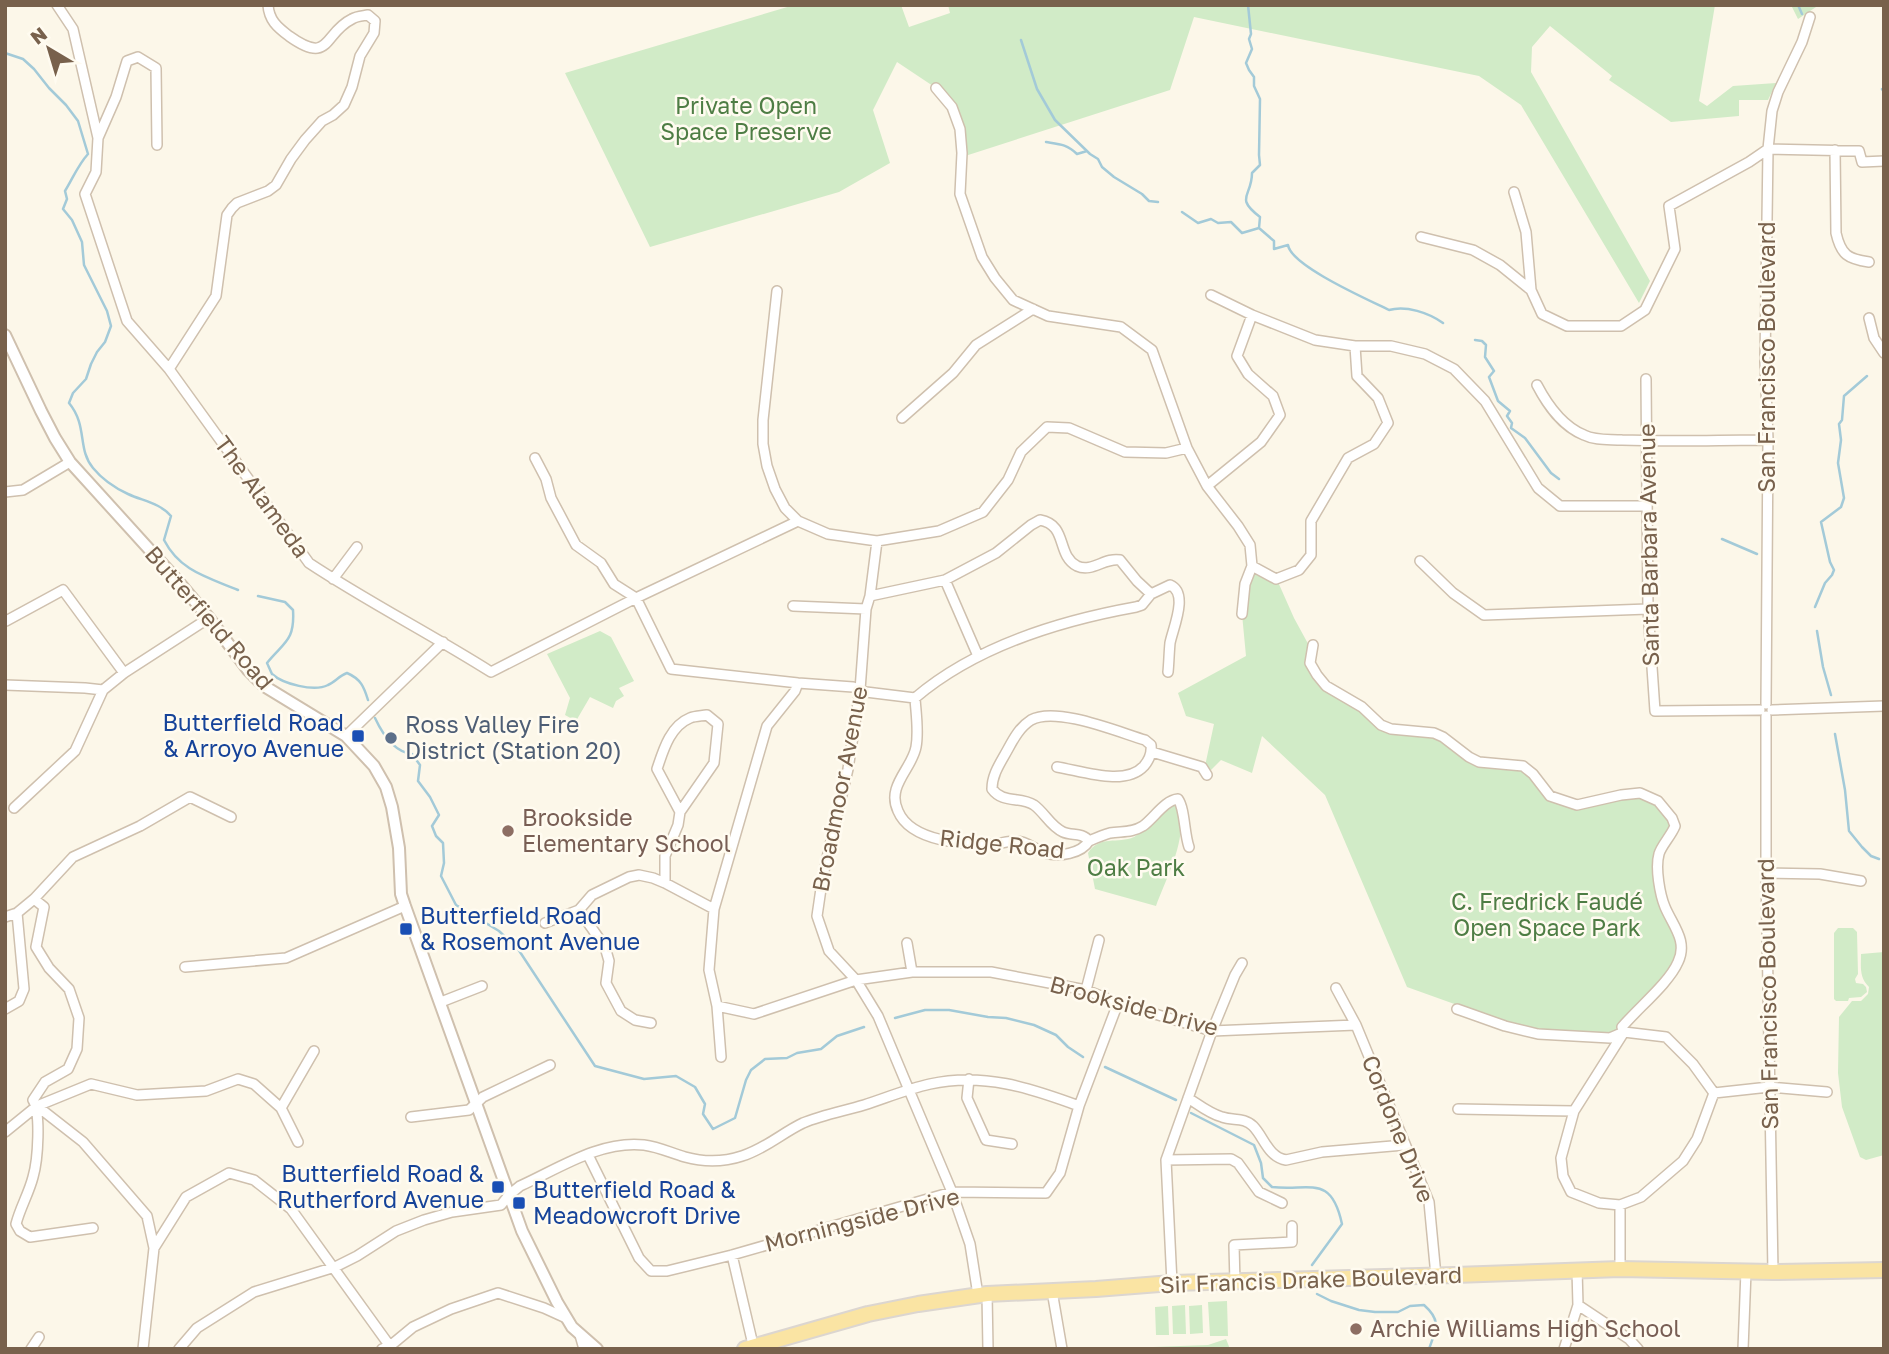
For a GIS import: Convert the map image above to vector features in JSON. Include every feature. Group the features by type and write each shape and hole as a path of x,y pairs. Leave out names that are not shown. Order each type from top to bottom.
{"main road":[{"name":"Sir Francis Drake Boulevard","path":"750,1348 868,1314 982,1294 1172,1283 1577,1270 1884,1270"}],"street":[{"name":"The Alameda","path":"57,5 73,29 98,138 96,172 85,194 127,321 169,369 309,563 491,672 636,598 798,521"},
{"path":"169,369 216,296 227,215 237,203 276,185 305,140 322,121 344,105 360,56 374,33 375,20 368,15 359,16 345,24 326,45 313,48 301,45 279,29 268,15 268,5"},
{"name":"San Francisco Boulevard","path":"1773,1272 1766,873 1768,440 1765,350 1768,149 1772,111 1778,92 1802,42 1810,17"},
{"name":"The Alameda","path":"98,138 116,97 127,61 138,57 156,68 158,145"},
{"path":"936,89 952,107 960,130 960,194 982,257 1013,300 1048,316 1121,327 1152,350 1187,448 1207,486 1250,545 1252,566 1245,583 1242,614"},
{"path":"1514,192 1525,232 1531,290 1542,314 1567,326 1621,326 1645,310 1675,249 1669,206 1768,149 1859,151 1862,162 1884,161"},
{"path":"1835,150 1838,243 1849,258 1870,262"},
{"path":"1421,237 1473,250 1500,265 1531,290"},
{"path":"777,291 763,420 767,466 785,508 798,521 828,534 877,541 939,531 983,512 1008,480 1021,453 1047,427 1069,428 1125,452 1166,453 1187,448"},
{"path":"1211,295 1315,340 1355,346 1391,346 1425,354 1454,369 1485,401 1538,488 1560,506 1646,506"},
{"path":"902,418 953,373 976,345 1033,309"},
{"path":"1207,486 1261,442 1280,415 1273,396 1248,374 1237,356 1252,315"},
{"path":"1869,318 1874,338 1884,353"},
{"name":"Butterfield Road","path":"5,335 41,411 70,462 209,618 248,670 264,686 346,736 374,766 386,787 397,829 401,894 522,1231 566,1318 580,1335 597,1349"},
{"path":"1252,566 1276,579 1299,570 1311,555 1311,521 1348,458 1374,444 1388,423 1378,398 1357,376 1355,346"},
{"name":"Santa Barbara Avenue","path":"1646,379 1648,609 1655,711 1766,710"},
{"path":"1537,385 1544,400 1559,418 1570,428 1596,439 1768,440"},
{"path":"536,458 546,478 551,498 576,545 601,563 614,584 636,598 671,668 853,687 866,692 915,698 978,656 1080,618 1136,607 1151,594 1170,585 1176,588 1179,594 1177,625 1171,642 1168,672"},
{"path":"5,492 23,490 70,462"},
{"path":"870,596 945,580 996,554 1040,520 1054,525 1069,558 1078,566 1088,568 1109,560 1120,560 1151,594"},
{"name":"Broadmoor Avenue","path":"877,541 866,609 860,690 848,769 822,875 817,916 829,951 856,980 878,1016 952,1192 970,1244 982,1294 988,1349"},
{"path":"333,579 357,547"},
{"path":"1420,561 1453,593 1484,615 1648,609"},
{"path":"945,580 978,656"},
{"path":"6,621 63,590 124,673"},
{"path":"793,606 866,609"},
{"path":"14,808 75,751 103,690 124,673 209,618"},
{"path":"346,736 443,642"},
{"path":"1313,645 1310,663 1326,686 1362,707 1381,725 1391,729 1434,733 1479,762 1523,766 1550,796 1577,804 1640,793 1658,801 1672,818 1675,827 1659,854 1658,871 1665,909 1677,929 1681,953 1672,973 1622,1027 1624,1032 1574,1111 1561,1158 1563,1176 1571,1192 1599,1203 1620,1205 1640,1197 1683,1161 1697,1139 1713,1093"},
{"path":"721,1057 717,1006 709,970 714,909 767,726 795,691 798,683"},
{"path":"5,685 103,690"},
{"name":"Ridge Road","path":"915,698 915,751 898,783 895,800 899,814 906,824 931,838 975,844 1024,842 1045,853 1057,855 1082,849 1089,841 1082,835 1062,831 1032,804 1005,799 992,789 995,773 1018,731 1041,716 1066,716 1145,740 1151,745 1152,752"},
{"path":"1766,710 1884,706"},
{"path":"665,883 665,856 678,825 680,812 714,763 718,724 707,715 690,718 677,727 665,746 657,769 680,812"},
{"path":"1058,767 1123,777 1142,768 1152,752 1202,767 1207,775"},
{"path":"5,918 18,914 73,857 141,826 190,797 231,817"},
{"path":"1089,841 1109,833 1134,831 1150,821 1172,799 1178,799 1182,805 1189,848"},
{"path":"1766,873 1820,874 1861,881"},
{"path":"545,923 579,910 592,895 639,875 665,883 714,909"},
{"path":"34,899 44,907 36,947 49,968 69,989 79,1018 77,1049 68,1069 45,1082 33,1100 83,1142 147,1216 154,1248 143,1349"},
{"path":"185,967 286,958 405,906"},
{"path":"579,910 605,947 609,961 606,983 621,1011 635,1020 651,1023"},
{"path":"5,1009 19,1001 24,989 18,914"},
{"path":"1086,990 1099,940"},
{"path":"907,943 912,972"},
{"path":"1172,1283 1166,1160 1212,1031 1242,963"},
{"name":"Brookside Drive","path":"717,1006 754,1014 856,980 912,972 991,972 1086,990 1118,1003 1212,1031 1356,1026"},
{"path":"441,1002 482,986"},
{"name":"Cordone Drive","path":"1336,988 1356,1026 1429,1202 1436,1276"},
{"name":"Morningside Drive","path":"588,1155 639,1258 651,1271 667,1271 732,1255 952,1192 1046,1193 1060,1173 1079,1106 1118,1003"},
{"path":"1457,1009 1538,1034 1610,1038 1624,1032 1666,1037 1693,1064 1713,1093"},
{"path":"281,1108 314,1051"},
{"path":"411,1117 469,1110 483,1097 550,1065"},
{"path":"5,1132 37,1106 92,1084 137,1095 206,1091 238,1079 254,1084 281,1108 298,1142"},
{"path":"969,1079 967,1098 986,1140 1012,1144"},
{"path":"178,1349 197,1328 254,1292 335,1267 405,1227 452,1212 501,1205 520,1186 605,1148 643,1145 696,1160 716,1161 743,1156 806,1122 929,1084 969,1079 1018,1085 1079,1106"},
{"path":"1713,1093 1769,1087 1827,1092"},
{"path":"1188,1098 1220,1117 1247,1121 1254,1126 1273,1154 1281,1159 1322,1152 1404,1145"},
{"path":"37,1106 34,1176 16,1224 20,1231 30,1237 93,1228"},
{"path":"1458,1109 1574,1111"},
{"path":"1166,1160 1231,1159 1238,1163 1259,1192 1282,1203"},
{"path":"154,1248 186,1196 229,1173 254,1180 291,1209 335,1267 388,1348 413,1327 451,1308 498,1293 566,1318"},
{"path":"1620,1205 1620,1269"},
{"path":"1235,1283 1234,1245 1292,1242 1292,1226"},
{"path":"732,1255 750,1348"},
{"path":"1564,1349 1578,1304 1577,1270"},
{"path":"1743,1349 1746,1272"},
{"path":"1052,1291 1062,1349"},
{"path":"1578,1304 1629,1339 1638,1349"},
{"path":"580,1335 584,1349"},
{"path":"32,1349 39,1337"}],"green space":[{"name":"Private Open Space Preserve","path":"794,5 901,5 909,27 950,13 948,5 1715,5 1699,101 1707,106 1733,86 1776,83 1768,100 1739,100 1739,116 1671,122 1609,80 1612,76 1550,26 1532,47 1531,72 1650,281 1639,303 1521,105 1479,76 1194,17 1170,90 962,157 952,107 936,88 897,62 873,110 890,163 839,192 650,247 565,73"},
{"path":"1791,5 1819,5 1798,19"},
{"name":"C. Fredrick Faudé Open Space Park","path":"1251,575 1278,582 1312,651 1317,675 1381,725 1434,733 1469,757 1523,766 1550,796 1577,804 1640,793 1658,801 1675,826 1659,854 1660,891 1677,929 1678,963 1610,1038 1538,1034 1407,987 1325,795 1262,736 1252,773 1221,760 1211,770 1205,766 1214,724 1186,716 1178,693 1246,656 1242,614"},
{"path":"600,631 611,637 634,681 619,688 624,696 616,701 613,708 590,697 576,721 565,715 570,698 547,654"},
{"name":"Oak Park","path":"1175,799 1180,811 1180,838 1172,867 1156,906 1095,889 1088,853 1092,847 1103,842 1134,837"},
{"path":"1838,928 1853,928 1857,932 1858,974 1855,979 1856,983 1866,987 1867,992 1861,997 1849,998 1848,1001 1834,999 1834,933"},
{"path":"1884,952 1884,1155 1866,1160 1860,1157 1842,1107 1838,1073 1839,1017 1852,1001 1861,1001 1868,994 1869,987 1861,972 1861,954"},
{"path":"1227,1301 1228,1336 1210,1336 1208,1302"},
{"path":"1185,1305 1186,1334 1173,1334 1172,1306"},
{"path":"1202,1305 1203,1333 1190,1334 1189,1306"},
{"path":"1168,1306 1169,1335 1156,1335 1155,1307"},
{"path":"1226,1339 1230,1349 1153,1349 1208,1345"}],"waterway":[{"path":"1248,5 1252,49 1246,63 1254,77 1254,86 1260,99 1260,165 1252,173 1246,201 1260,217 1259,228 1274,241 1274,249 1288,245 1302,263 1349,291 1389,310 1417,311 1443,323"},
{"path":"1798,5 1802,14"},
{"path":"1021,40 1037,89 1055,120 1114,177 1149,201 1158,202"},
{"path":"5,53 23,59 66,105 78,121 88,154 65,191 67,199 63,209 72,220 82,242 84,265 107,311 111,326 86,379 73,393 69,403 79,420 88,461 114,486 157,505 171,516 164,540 186,566 238,590"},
{"path":"1046,142 1066,146 1077,154 1087,151"},
{"path":"1182,212 1198,223 1211,219 1218,223 1231,222 1242,233 1259,228"},
{"path":"1475,340 1486,345 1485,357 1494,371 1489,377 1498,401 1510,411 1507,416 1512,423 1511,428 1525,438 1551,473 1559,479"},
{"path":"1815,607 1834,570 1821,522 1841,507 1844,498 1838,463 1841,440 1839,424 1842,420 1844,396 1867,376"},
{"path":"1722,539 1757,554"},
{"path":"258,596 285,602 293,610 290,635 267,663 272,674 291,684 315,688 328,685 347,673 361,684 368,700"},
{"path":"1817,631 1831,695"},
{"path":"375,718 389,741 400,750 412,754 420,765 418,781 439,815 432,826 443,843 444,863 441,876 456,905 499,931 518,949 595,1066 644,1079 676,1076 695,1087 705,1104 703,1114 713,1129 735,1118 751,1070 765,1059 787,1058 797,1053 821,1049 837,1036 864,1027"},
{"path":"1835,734 1849,831 1871,856 1879,859"},
{"path":"895,1018 925,1010 949,1010 1006,1018 1034,1025 1056,1035 1083,1057"},
{"path":"1105,1067 1176,1100"},
{"path":"1191,1113 1254,1145 1263,1178 1272,1187 1318,1188 1332,1198 1342,1224 1312,1265"},
{"path":"1317,1294 1359,1310 1375,1312 1398,1312 1410,1306 1424,1305 1433,1316 1436,1326 1429,1349"}],"place":[{"name":"Butterfield Road & Arroyo Avenue","path":"358,736"},
{"name":"Ross Valley Fire District (Station 20)","path":"391,738"},
{"name":"Brookside Elementary School","path":"508,831"},
{"name":"Butterfield Road & Rosemont Avenue","path":"406,929"},
{"name":"Butterfield Road & Rutherford Avenue","path":"498,1187"},
{"name":"Butterfield Road & Meadowcroft Drive","path":"519,1203"},
{"name":"Archie Williams High School","path":"1356,1329"}]}
